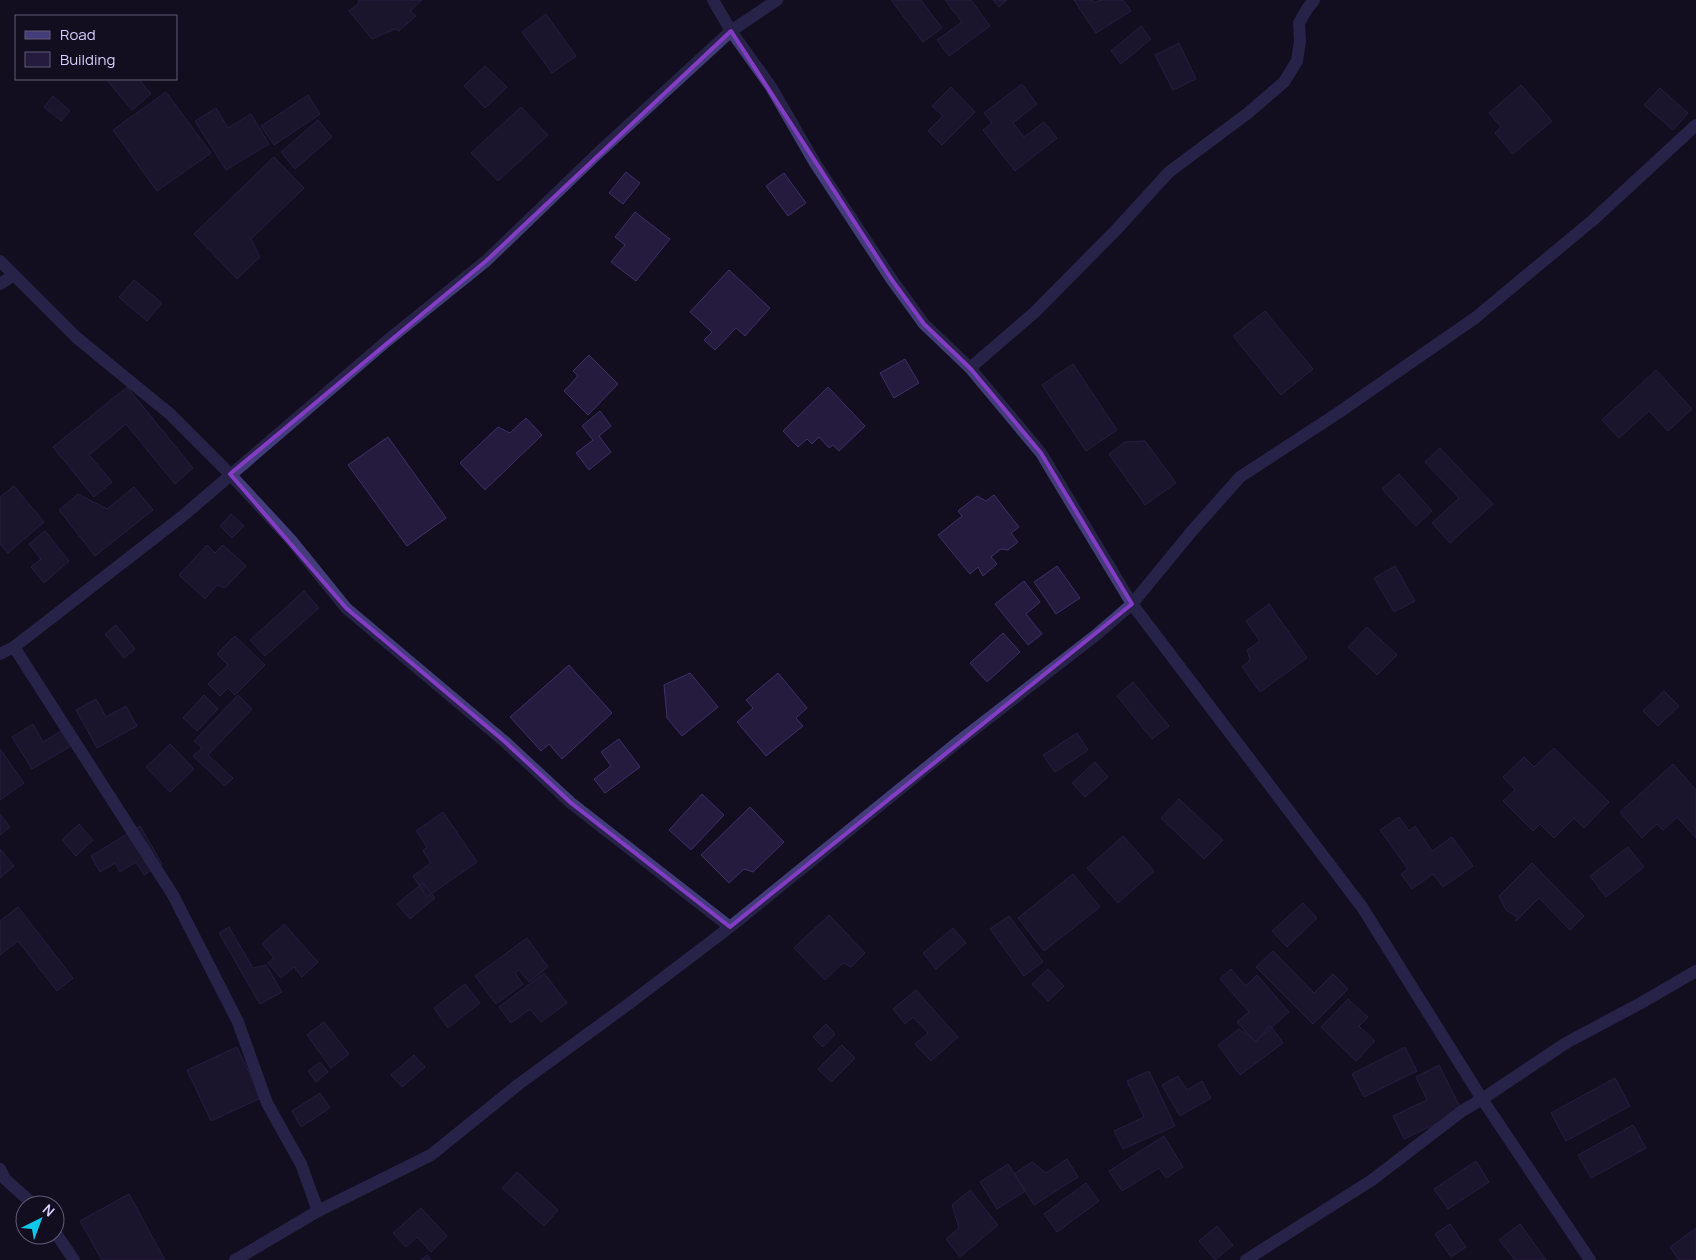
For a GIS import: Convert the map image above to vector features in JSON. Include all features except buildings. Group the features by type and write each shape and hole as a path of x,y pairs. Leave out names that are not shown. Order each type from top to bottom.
{"street":[{"path":"713,0 731,31 770,87 815,163 892,280 924,324 970,368 1041,454 1132,604 1362,907 1482,1100 1590,1260"},
{"path":"0,654 14,647 184,515 388,340 486,261 596,155 731,31 777,0"},
{"path":"970,368 1035,312 1170,172 1248,114 1284,82 1297,61 1300,42 1299,23 1314,0"},
{"path":"234,1260 318,1211 430,1155 519,1084 730,927 958,742 1096,635 1132,604 1192,530 1240,477 1338,413 1475,318 1593,220 1696,125"},
{"path":"0,261 77,338 170,414 230,474 291,540 346,608 504,740 571,803 730,927"},
{"path":"0,284 14,274"},
{"path":"14,647 173,895 238,1022 267,1103 301,1164 318,1211"},
{"path":"1246,1260 1372,1180 1462,1111 1482,1100 1566,1043 1696,971"},
{"path":"0,1169 5,1179 23,1195"},
{"path":"64,1245 74,1260"}],"highlighted area":[{"path":"731,31 892,280 924,324 970,368 1041,453 1132,604 730,927 571,803 504,741 346,608 230,474 486,261"}]}
